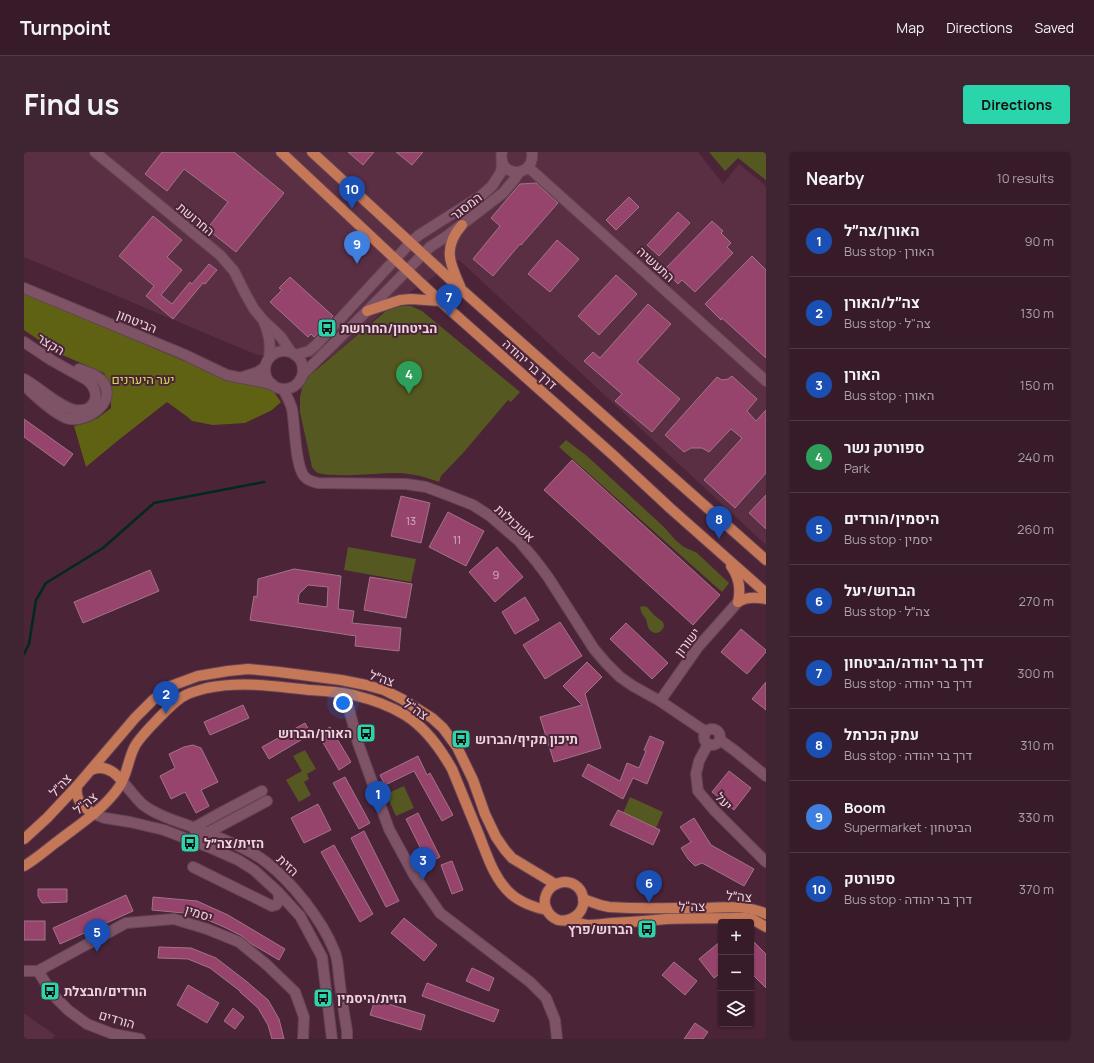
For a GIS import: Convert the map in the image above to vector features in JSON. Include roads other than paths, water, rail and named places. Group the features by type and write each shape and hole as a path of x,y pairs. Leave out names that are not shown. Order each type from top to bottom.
{"main road":[{"name":"דרך בר יהודה","path":"281,152 407,271 766,593"},
{"name":"דרך בר יהודה","path":"312,152 463,291 766,560"},
{"path":"462,225 455,233 452,240 450,255 452,269 463,291"},
{"path":"367,311 411,298 440,301"},
{"path":"725,557 739,582 740,593 738,602"},
{"path":"738,602 748,598 766,599"},
{"name":"צה״ל","path":"24,839 78,786 125,729 153,700 171,686 198,676 228,671 248,669 279,672 341,680 384,690 432,718 443,728 457,748 473,780 496,837 505,850 512,858 555,884 563,882 572,884 579,888 583,899 609,907 733,907 752,908 766,914"},
{"name":"צה\"ל","path":"24,866 94,814 111,798 122,781 134,746 142,736 184,696 199,690 224,685 236,684 277,686 357,696 388,706 419,724 445,756 452,769 492,868 502,884 512,895 530,905 547,910 550,915 555,918 587,925 669,919 745,918 752,919 766,927"},
{"path":"91,770 104,768 114,772 122,781"},
{"path":"78,786 77,795 80,803 94,814"},
{"path":"547,910 545,897 548,891 555,884"},
{"path":"567,920 575,918 578,915 583,907 583,899"}],"street":[{"name":"החרושת","path":"95,152 220,256 234,271 246,295 263,320 268,332 270,341 267,362"},
{"name":"המסגר","path":"423,254 430,247 462,225 503,193 531,162 532,152"},
{"name":"המסגר","path":"411,242 482,196 492,186 500,172 502,157"},
{"name":"המסגר","path":"502,157 506,167 510,170 514,172 524,169"},
{"name":"התעשיה","path":"524,169 766,381"},
{"path":"240,378 258,372 277,352 281,351 293,353 309,351 411,242"},
{"path":"267,362 266,376 272,384 277,388 283,389 294,386 298,383 303,374 423,254"},
{"name":"הביטחון","path":"24,288 183,354 227,375 272,384"},
{"name":"החרושת","path":"263,320 281,337 293,353"},
{"name":"הקצר","path":"24,342 51,360 66,367 73,367 88,372 100,379 104,383 107,393 100,399"},
{"path":"293,353 302,363 303,374"},
{"path":"24,379 69,408 83,410 100,399 101,407 96,412 84,418 66,418 52,409 24,385"},
{"name":"אשכולות","path":"292,409 294,386"},
{"name":"אשכולות","path":"283,389 289,399 292,409 299,462 304,477 310,481 318,483 406,484 426,488 473,506 490,516 519,541 536,561 548,577 594,649 606,663 633,686 660,701 706,732"},
{"name":"ישורון","path":"660,701 698,647 738,602"},
{"path":"345,694 358,743 390,829 414,875 440,913 530,982 546,998 555,1020 557,1039"},
{"path":"720,740 713,745 708,744 704,737 706,732 710,729 715,730 719,733 720,740 766,776"},
{"name":"יעל","path":"708,744 699,761 696,774 698,791 714,810 766,862"},
{"name":"הזית","path":"122,781 132,793 151,810 160,815 207,832 246,850 266,862 288,882 308,905 323,927 335,951 347,1039"},
{"path":"197,843 195,828 262,791"},
{"path":"197,843 207,832 267,801"},
{"name":"הזית","path":"94,814 106,818 164,830 238,860 254,870 278,892 300,916 322,957 332,1039"},
{"path":"192,867 272,906 278,903 278,892"},
{"name":"יסמין","path":"38,971 126,923 174,919 207,929 239,942 268,964 295,992 304,1017 303,1039"},
{"path":"24,971 38,971"},
{"name":"הורדים","path":"38,971 53,995 68,1010 87,1024 113,1034 140,1039"}],"waterway":[{"path":"24,654 29,644 36,600 46,583 103,548 154,503 264,482"}],"place":[{"name":"ספורטק","path":"352,209"},
{"name":"Boom","path":"357,264"},
{"name":"דרך בר יהודה/הביטחון","path":"449,317"},
{"name":"הביטחון/החרושת","path":"327,328"},
{"name":"ספורטק נשר","path":"409,394"},
{"name":"עמק הכרמל","path":"719,539"},
{"name":"צה״ל/האורן","path":"166,714"},
{"name":"האורן/הברוש","path":"366,733"},
{"name":"תיכון מקיף/הברוש","path":"461,739"},
{"name":"האורן/צה״ל","path":"378,814"},
{"name":"הזית/צה״ל","path":"190,843"},
{"name":"האורן","path":"423,880"},
{"name":"הברוש/יעל","path":"649,903"},
{"name":"הברוש/פרץ","path":"647,929"},
{"name":"היסמין/הורדים","path":"97,952"},
{"name":"הורדים/חבצלת","path":"50,991"},
{"name":"הזית/היסמין","path":"323,998"}],"park label":[{"name":"יער היערנים","path":"143,379"}]}
